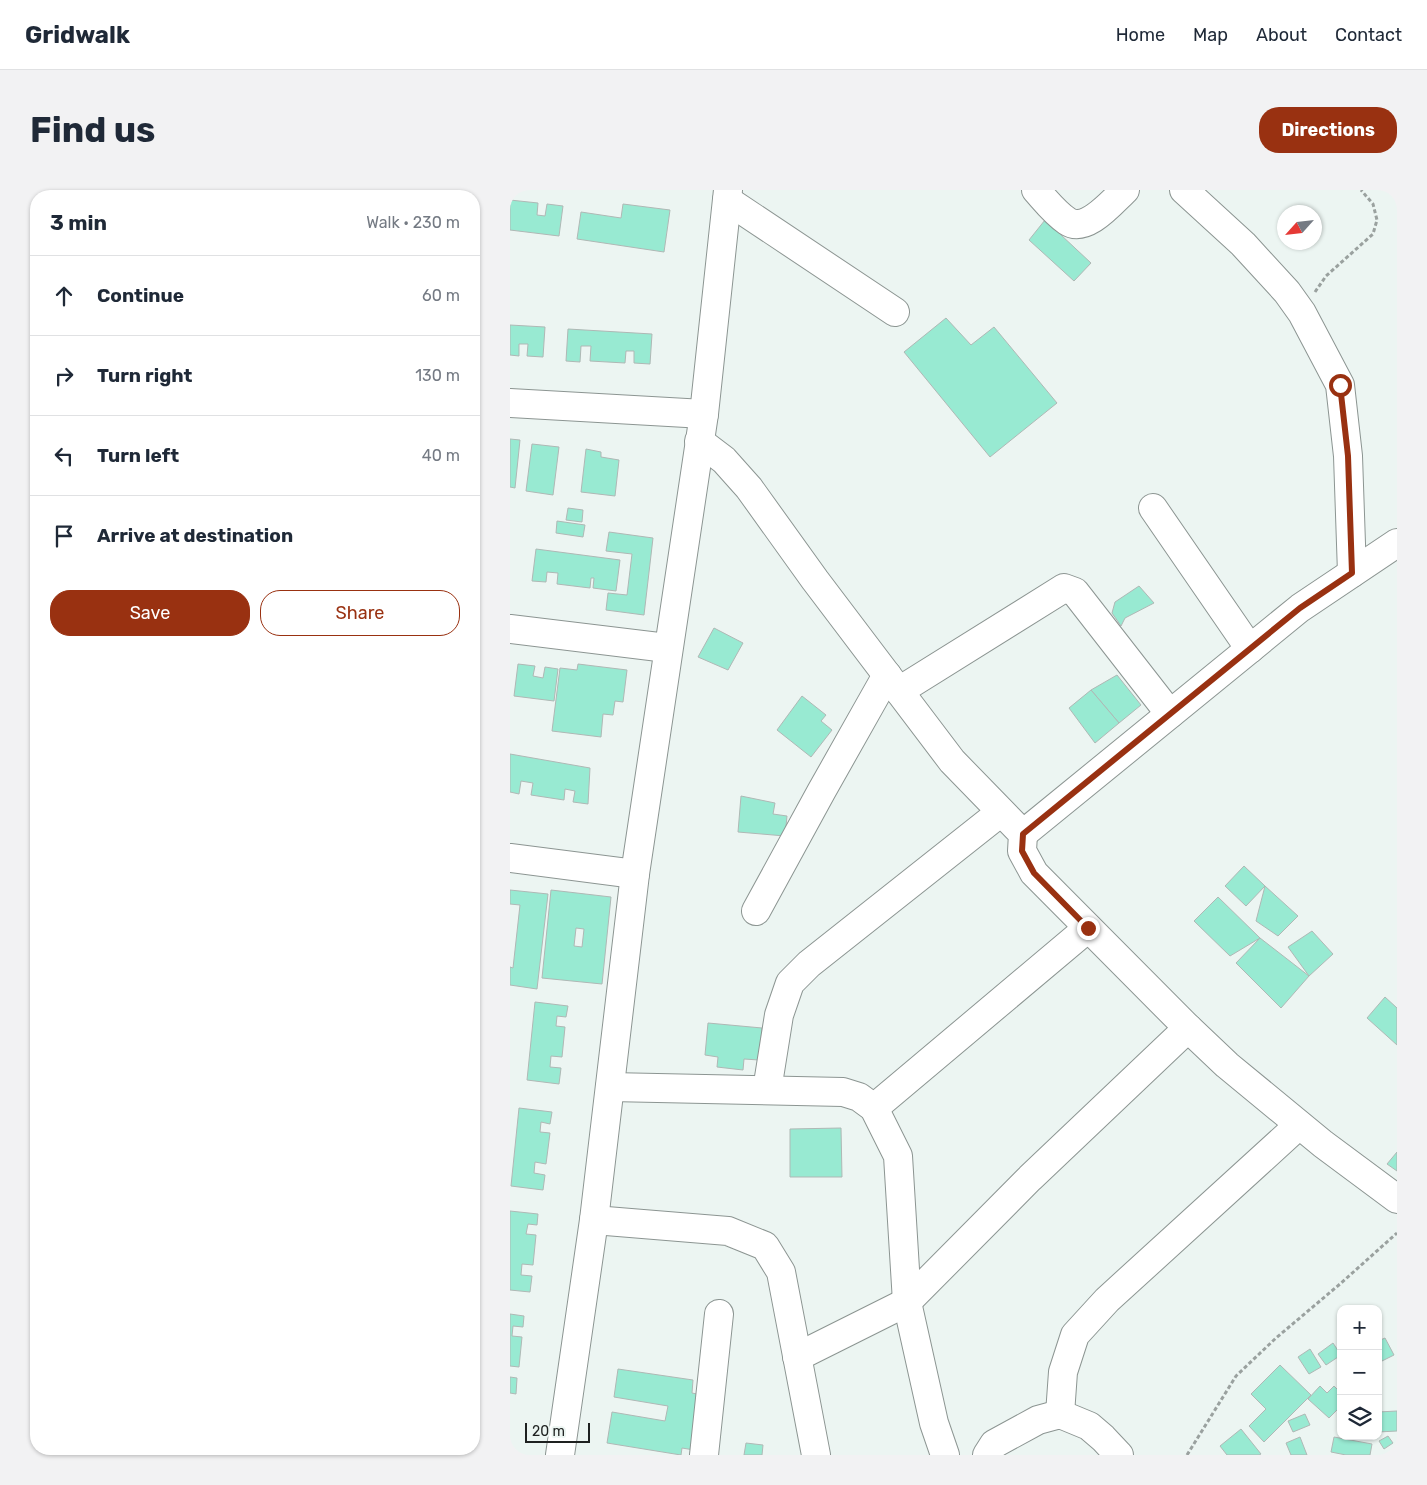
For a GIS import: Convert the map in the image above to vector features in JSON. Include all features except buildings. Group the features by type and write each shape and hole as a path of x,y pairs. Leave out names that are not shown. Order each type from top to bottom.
{"street":[{"path":"1036,190 1068,222 1078,224 1091,221 1125,190"},
{"path":"1184,190 1243,244 1287,292 1302,313 1340,385 1348,456 1352,573"},
{"path":"560,1455 594,1220 635,874 698,441 704,414 728,195 895,312"},
{"path":"510,403 704,414"},
{"path":"698,441 724,460 750,488 815,580 952,761 1023,834"},
{"path":"1154,508 1250,649"},
{"path":"1397,543 1300,608 1023,834 1022,851 1034,873 1227,1065 1323,1144 1397,1199"},
{"path":"756,911 821,792 893,683 1064,588 1075,592 1170,714"},
{"path":"510,629 668,648"},
{"path":"767,1090 779,1015 790,983 809,964 1001,812"},
{"path":"510,858 635,874"},
{"path":"874,1108 1088,928"},
{"path":"797,1356 907,1302 1030,1178 1188,1028"},
{"path":"610,1087 843,1092 859,1097 874,1108 898,1156 907,1302 934,1423 945,1455"},
{"path":"1060,1414 1063,1372 1075,1334 1107,1300 1299,1125"},
{"path":"594,1220 728,1231 765,1246 781,1272 816,1455"},
{"path":"704,1455 719,1314"},
{"path":"987,1455 994,1444 1038,1420 1060,1414 1089,1426 1119,1455"}],"path":[{"path":"1302,313 1326,276 1373,234 1377,220 1373,204 1361,190"},
{"path":"1187,1455 1236,1376 1276,1338 1397,1233"}],"route":[{"path":"1088,928 1034,873 1022,851 1023,834 1300,608 1352,573 1348,456 1340,385"}]}
